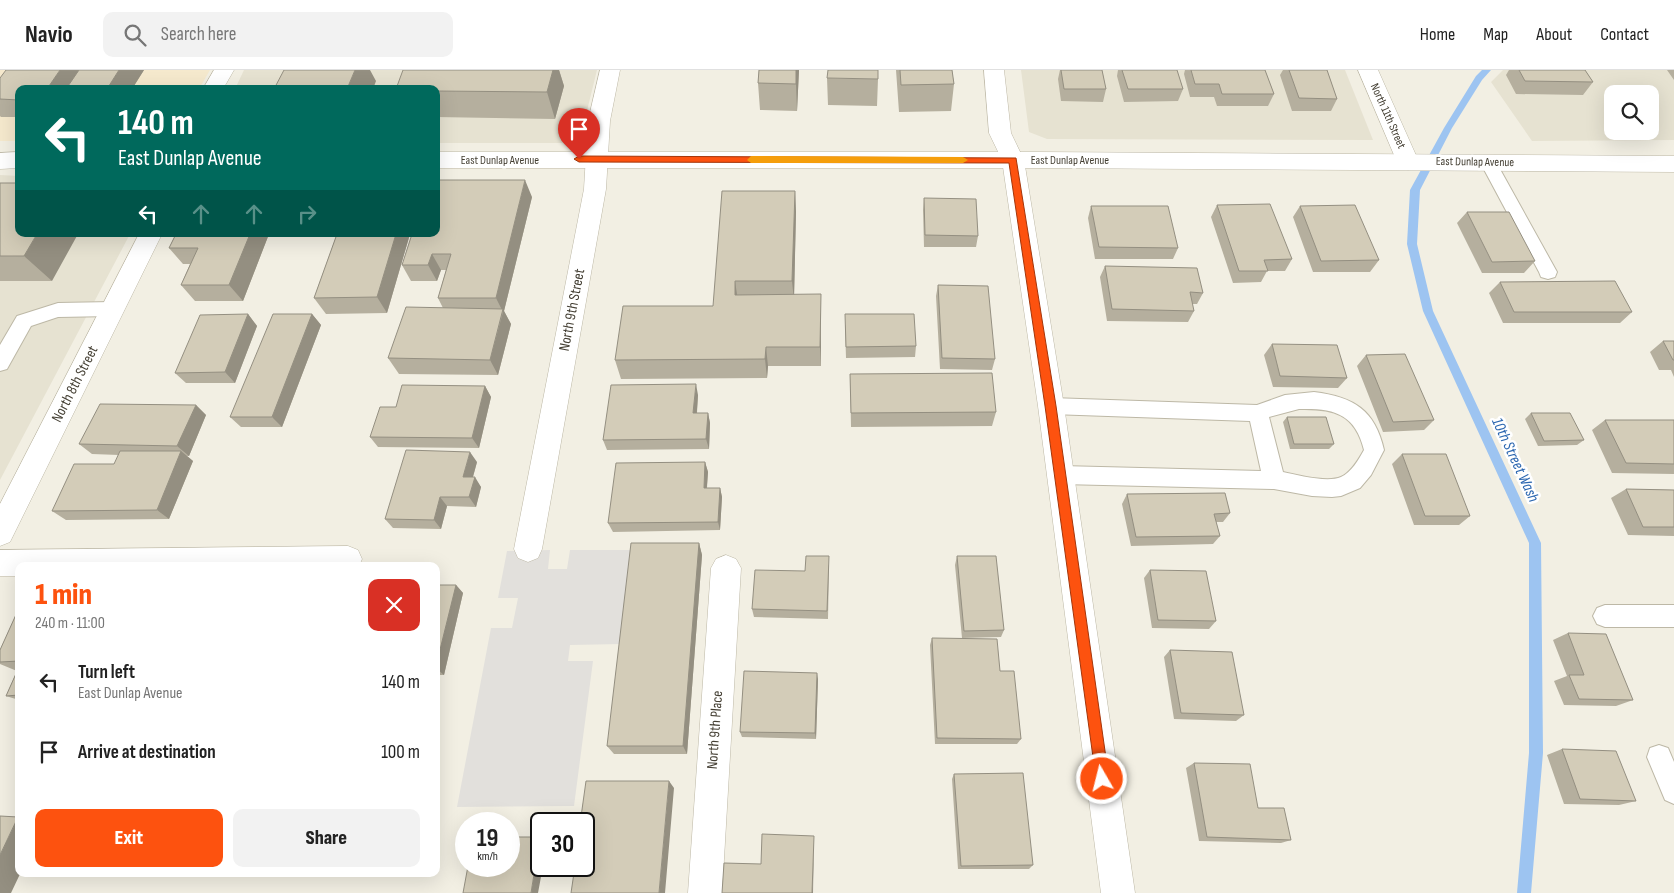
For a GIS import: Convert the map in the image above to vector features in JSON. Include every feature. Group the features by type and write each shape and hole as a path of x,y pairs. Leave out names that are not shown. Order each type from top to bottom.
{"street":[{"path":"215,85 224,70"},
{"name":"North 9th Street","path":"528,549 595,189 599,121 610,70"},
{"path":"994,70 1000,133 1013,160 1051,406 1118,893"},
{"name":"North 11th Street","path":"1368,70 1408,162"},
{"path":"0,160 15,160"},
{"name":"East Dunlap Avenue","path":"440,160 1013,160 1674,164"},
{"name":"North 8th Street","path":"0,534 8,501 112,310 148,237"},
{"path":"87,562 348,559"},
{"path":"0,563 15,563"},
{"name":"North 9th Place","path":"705,893 726,568"}],"lane":[{"path":"1488,162 1548,272"},
{"path":"0,363 24,321 58,310 112,310"},
{"path":"1051,406 1258,413 1271,406 1288,401 1331,403 1359,417 1371,436 1374,450 1359,474 1348,484 1335,487 1308,486 1274,480 1060,475"},
{"path":"1258,413 1274,480"},
{"path":"1605,616 1674,616"},
{"path":"1659,757 1674,791"}],"shaded area":[{"path":"0,70 210,70 201,85 15,85 15,141 0,141"},
{"path":"244,70 597,70 583,127 574,137 562,143 440,143 440,85 237,85"},
{"path":"1021,70 1345,70 1373,140 1047,139 1029,132"},
{"path":"1503,70 1674,70 1674,140 1532,141 1491,82"},
{"path":"0,175 15,176 15,237 128,237 0,480"},
{"path":"550,550 548,569 567,569 570,550 633,550 622,644 570,645 568,661 593,661 574,806 457,807 491,628 512,628 518,598 498,598 507,551"}],"building":[{"path":"6,70 60,70 50,85 15,85 15,100 0,99 0,78"},
{"path":"79,70 119,70 110,85 69,85"},
{"path":"284,70 355,70 349,85 276,85"},
{"path":"403,70 553,70 547,92 440,91 440,85 397,85"},
{"path":"759,70 796,70 796,84 758,83"},
{"path":"828,70 878,70 878,79 827,78"},
{"path":"900,70 952,70 954,84 901,85"},
{"path":"1061,70 1102,70 1106,89 1064,89"},
{"path":"1122,70 1177,70 1183,89 1128,89"},
{"path":"1191,70 1265,70 1274,94 1222,94 1219,84 1195,84"},
{"path":"1289,70 1327,70 1337,99 1299,98"},
{"path":"1519,70 1585,70 1593,82 1525,81"},
{"path":"440,180 525,180 496,298 438,298 451,254 432,254 428,265 402,265 411,237 440,237"},
{"path":"0,183 15,183 15,237 35,237 24,256 0,256"},
{"path":"722,191 795,191 792,281 735,281 735,295 821,294 820,347 766,347 765,359 615,360 623,306 713,306"},
{"path":"924,198 976,199 978,236 925,235"},
{"path":"1270,204 1292,259 1264,260 1268,271 1239,271 1217,205"},
{"path":"1355,205 1379,260 1321,261 1300,206"},
{"path":"1091,206 1168,206 1178,248 1099,247"},
{"path":"1467,212 1509,212 1535,261 1492,262"},
{"path":"174,237 249,237 229,285 181,285 198,248 169,248"},
{"path":"336,237 395,237 377,297 314,298"},
{"path":"1105,266 1197,268 1203,293 1190,292 1194,311 1112,309"},
{"path":"1615,281 1632,312 1514,312 1500,282"},
{"path":"938,285 988,286 995,359 942,358"},
{"path":"406,307 503,309 490,360 388,358"},
{"path":"248,314 225,372 175,373 200,315"},
{"path":"273,314 312,314 272,417 230,417"},
{"path":"845,314 914,314 916,346 846,347"},
{"path":"1663,341 1674,341 1674,360 1673,360"},
{"path":"1272,344 1337,345 1347,378 1280,376"},
{"path":"1405,354 1434,420 1393,422 1366,355"},
{"path":"992,373 996,412 851,413 850,374"},
{"path":"696,384 693,413 708,413 706,439 603,440 611,385"},
{"path":"402,385 485,386 472,438 370,437 380,407 396,407"},
{"path":"100,404 196,405 177,446 79,444"},
{"path":"1531,413 1570,413 1584,440 1544,441"},
{"path":"1287,417 1326,417 1334,444 1294,444"},
{"path":"1605,420 1674,420 1674,464 1626,463"},
{"path":"406,450 470,452 463,477 475,477 469,497 440,497 434,520 385,519"},
{"path":"120,451 181,451 157,510 52,511 74,464 114,464"},
{"path":"1402,454 1446,454 1470,516 1425,516"},
{"path":"705,462 704,488 720,488 718,522 608,523 616,463"},
{"path":"1626,489 1674,490 1674,527 1643,527"},
{"path":"1225,493 1230,513 1214,514 1220,536 1136,537 1127,494"},
{"path":"631,543 699,543 683,746 607,746"},
{"path":"806,556 829,556 827,611 752,609 755,570 805,571"},
{"path":"957,556 996,556 1004,630 964,631"},
{"path":"1150,570 1206,571 1216,621 1158,620"},
{"path":"440,585 456,585 440,650"},
{"path":"15,617 15,661 0,662 0,650"},
{"path":"1568,633 1606,634 1633,700 1579,699 1569,675 1584,675"},
{"path":"932,638 997,639 1000,671 1014,671 1021,739 937,738"},
{"path":"1170,650 1232,652 1244,715 1181,713"},
{"path":"744,671 817,673 815,733 740,732"},
{"path":"15,676 15,695 6,696"},
{"path":"1562,749 1616,751 1636,801 1580,799"},
{"path":"1194,763 1250,764 1258,808 1284,808 1291,840 1207,837"},
{"path":"1023,773 1033,865 961,866 954,774"},
{"path":"586,781 669,781 659,893 571,893 573,877 595,877 595,812 582,812"},
{"path":"0,816 15,817 15,823 0,855"},
{"path":"762,834 814,836 812,893 722,893 724,863 761,864"},
{"path":"520,837 530,837 530,877 534,877 531,893 463,893 466,877 520,877"}],"waterway":[{"name":"10th Street Wash","path":"1487,70 1479,78 1448,128 1415,190 1412,244 1428,311 1535,543 1536,753 1524,893"}],"slow traffic":[{"path":"751,160 963,160"}],"route":[{"path":"579,159 1013,160 1051,406 1102,779"}]}
